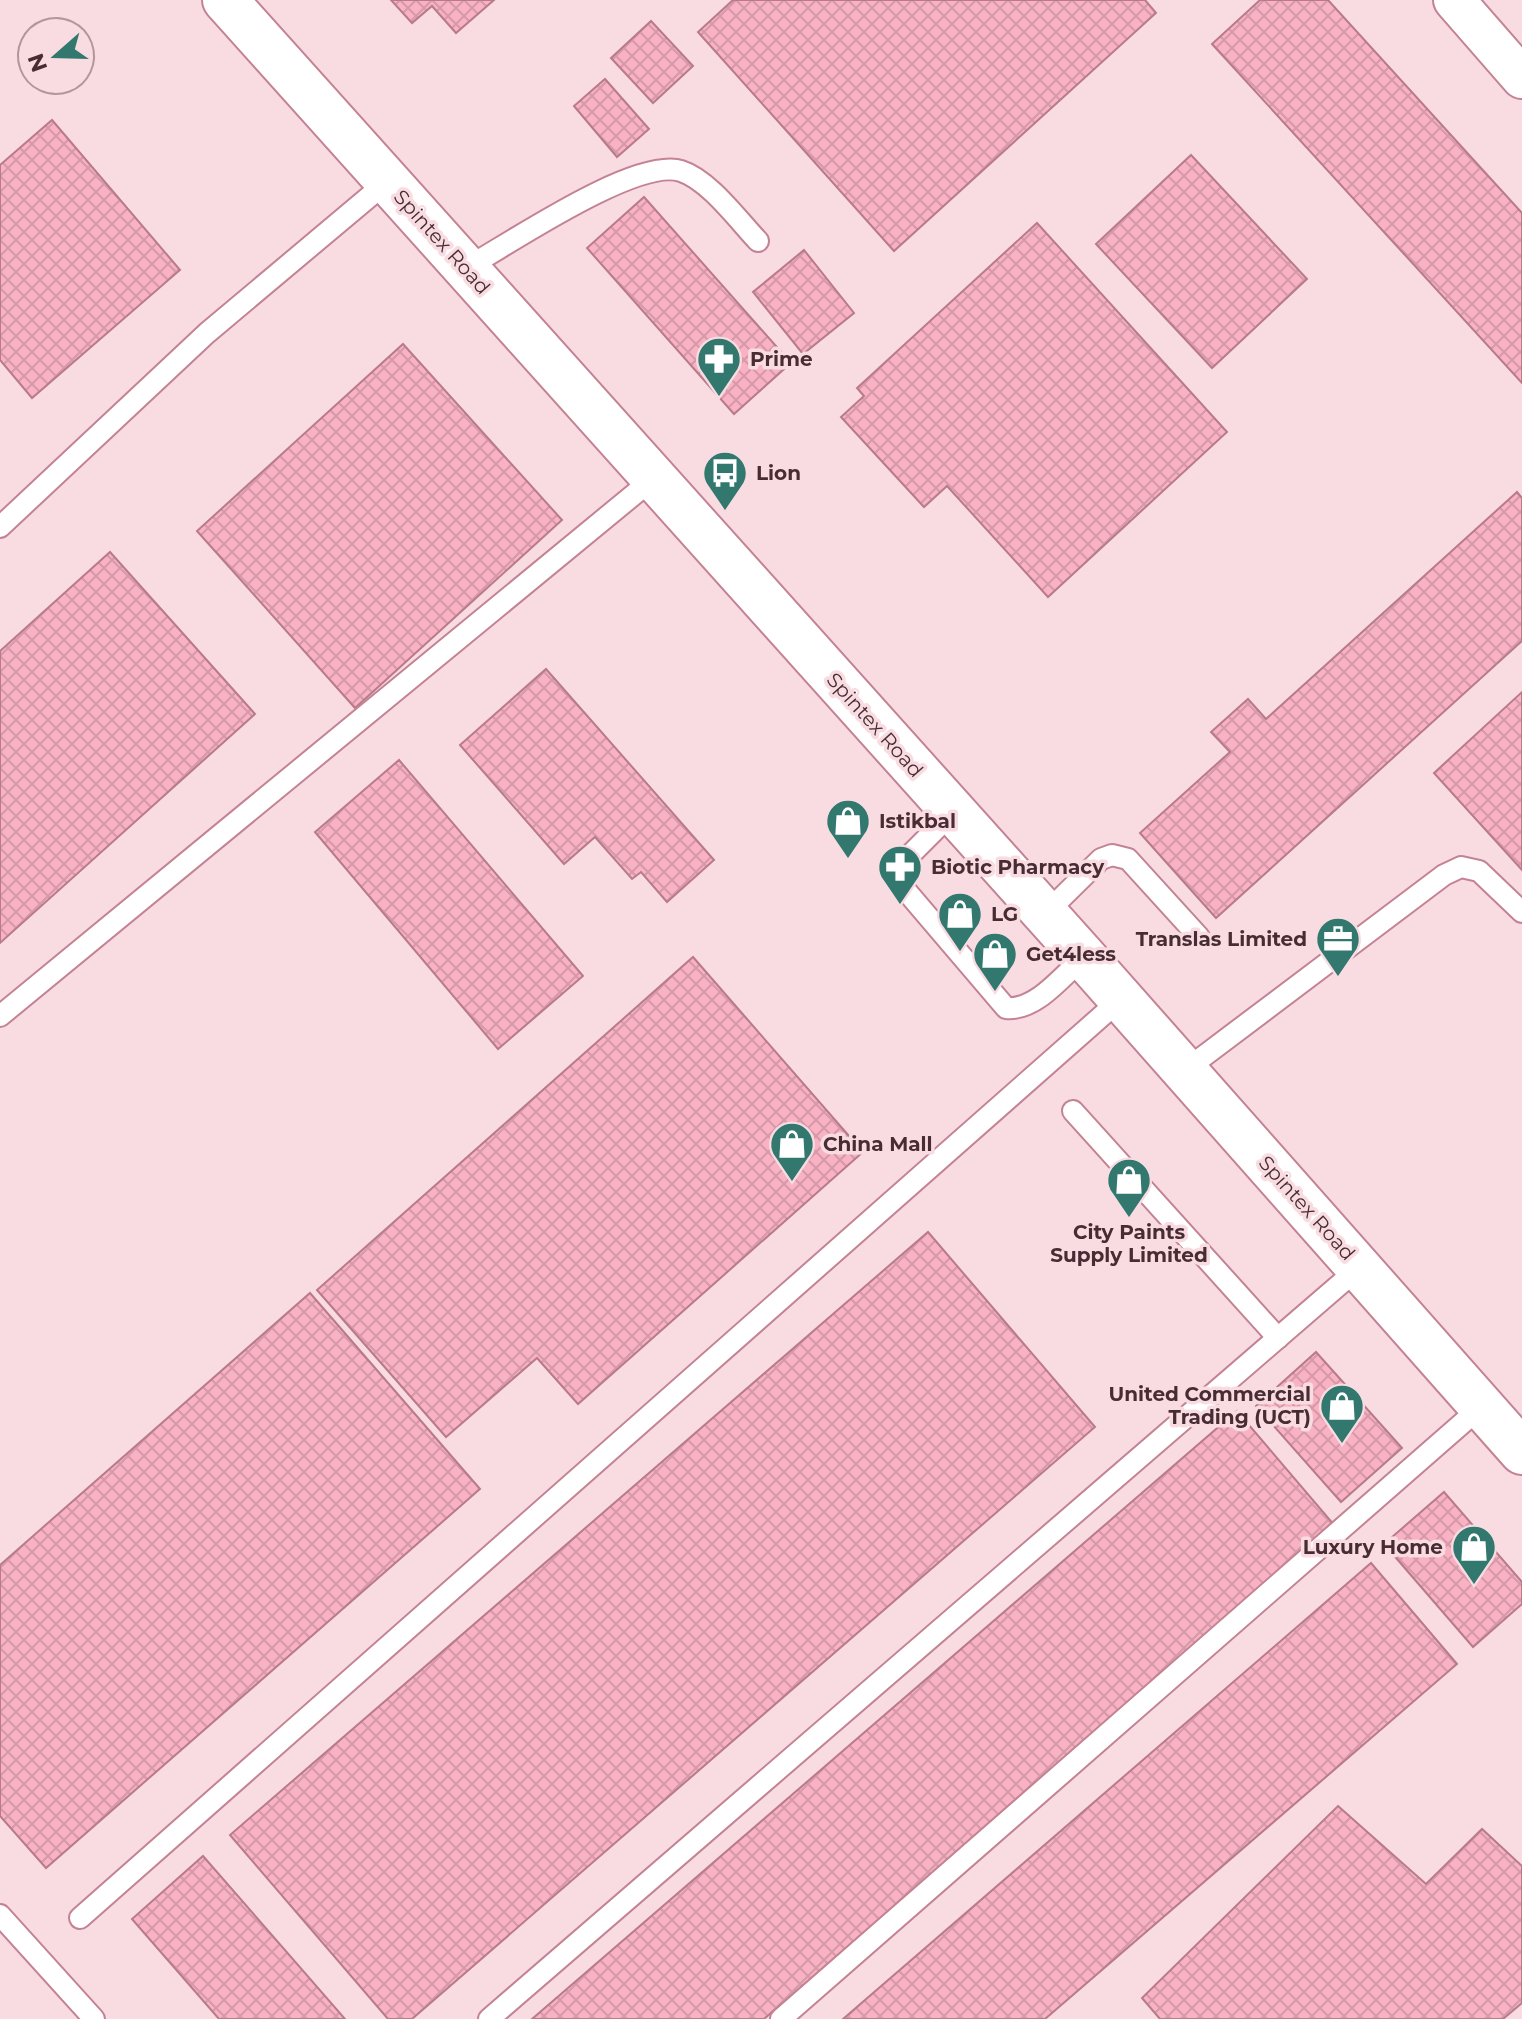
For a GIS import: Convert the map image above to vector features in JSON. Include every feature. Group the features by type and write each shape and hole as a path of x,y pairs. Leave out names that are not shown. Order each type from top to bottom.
{"main road":[{"name":"Spintex Road","path":"225,0 1084,957 1482,1406 1520,1444"}],"street":[{"path":"1454,0 1522,78"}],"lane":[{"path":"466,268 606,188 646,172 680,171 706,186 758,241"},
{"path":"0,527 207,333 388,181"},
{"path":"0,1016 654,478"},
{"path":"953,812 904,861 899,872 902,886 1006,1008 1030,1005 1084,957"},
{"path":"1045,914 1101,859 1112,855 1128,859 1199,937"},
{"path":"1184,1071 1444,875 1461,867 1479,871 1522,912"},
{"path":"80,1918 1121,999"},
{"path":"1073,1111 1278,1338"},
{"path":"489,2019 1360,1267"},
{"path":"781,2019 1482,1406"},
{"path":"0,1915 94,2019"}],"building":[{"path":"391,0 494,0 456,33 432,6 412,23"},
{"path":"733,0 1145,0 1156,13 894,251 698,32"},
{"path":"1260,0 1328,0 1522,213 1522,383 1212,44"},
{"path":"651,21 693,66 653,103 611,58"},
{"path":"605,79 649,129 617,157 574,106"},
{"path":"52,120 180,270 32,398 0,360 0,165"},
{"path":"1191,155 1307,279 1212,368 1096,244"},
{"path":"644,197 791,363 734,414 587,248"},
{"path":"1037,223 1227,432 1048,597 947,486 924,507 841,417 864,396 857,388"},
{"path":"804,250 854,313 803,354 753,292"},
{"path":"403,344 562,520 355,708 197,531"},
{"path":"1517,492 1522,498 1522,641 1216,918 1140,833 1230,752 1211,732 1248,699 1266,719"},
{"path":"110,552 255,714 0,943 0,651"},
{"path":"546,669 714,860 667,902 641,872 632,879 595,837 564,864 460,745"},
{"path":"1522,692 1522,870 1434,773"},
{"path":"399,760 583,976 498,1049 315,832"},
{"path":"693,957 863,1152 578,1404 537,1358 446,1437 317,1290"},
{"path":"928,1232 1095,1427 412,2019 388,2019 230,1835"},
{"path":"310,1293 480,1489 46,1868 0,1816 0,1565"},
{"path":"1316,1352 1402,1448 1341,1502 1256,1406"},
{"path":"1237,1411 1335,1526 764,2019 532,2019"},
{"path":"1444,1492 1522,1582 1522,1604 1473,1647 1384,1544"},
{"path":"1371,1563 1457,1664 1045,2019 843,2019"},
{"path":"1338,1806 1426,1884 1482,1829 1522,1866 1522,2003 1503,2019 1160,2019 1142,1998"},
{"path":"203,1856 345,2019 219,2019 132,1919"}],"place":[{"name":"Prime","path":"719,398"},
{"name":"Lion","path":"725,512"},
{"name":"Istikbal","path":"848,860"},
{"name":"Biotic Pharmacy","path":"900,906"},
{"name":"LG","path":"960,953"},
{"name":"Translas Limited","path":"1338,978"},
{"name":"Get4less","path":"995,993"},
{"name":"China Mall","path":"792,1183"},
{"name":"City Paints Supply Limited","path":"1129,1219"},
{"name":"United Commercial Trading (UCT)","path":"1342,1445"},
{"name":"Luxury Home","path":"1474,1586"}]}
